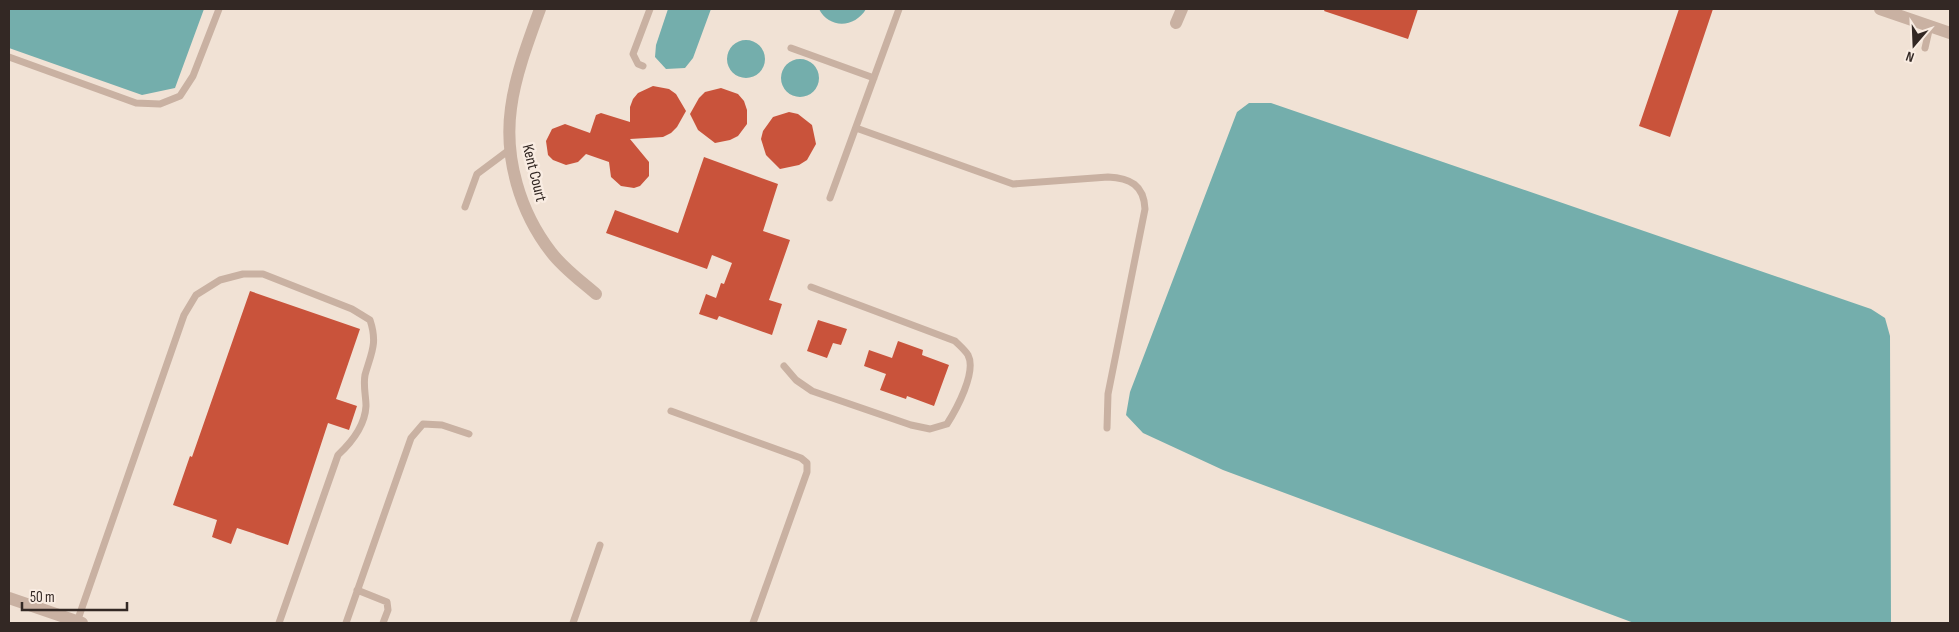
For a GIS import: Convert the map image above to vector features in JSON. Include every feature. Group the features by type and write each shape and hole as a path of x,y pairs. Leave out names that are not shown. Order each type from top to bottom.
{"street":[{"name":"Kent Court","path":"540,9 528,42 511,107 509,150 522,203 551,253 596,294"},
{"path":"1176,23 1182,9"},
{"path":"1880,9 1950,33"},
{"path":"9,598 80,622"}],"lane":[{"path":"9,58 136,103 160,104 180,96 193,76 218,9"},
{"path":"644,66 638,64 633,54 650,9"},
{"path":"830,198 899,9"},
{"path":"1924,48 1930,26"},
{"path":"791,48 874,78"},
{"path":"856,128 1013,184 1108,177 1121,178 1135,184 1144,197 1145,209 1108,394 1107,428"},
{"path":"465,207 476,174 509,150"},
{"path":"80,622 184,315 196,295 220,280 243,274 263,274 352,309 370,320 374,330 374,349 365,377 366,407 358,434 338,455 279,623"},
{"path":"784,366 796,380 812,391 910,425 930,429 947,424 957,408 970,373 969,356 955,341 811,287"},
{"path":"671,411 801,458 807,463 807,472 753,623"},
{"path":"346,623 411,438 423,424 442,425 469,434"},
{"path":"573,623 600,544"},
{"path":"358,590 387,602 388,610 383,623"}],"water":[{"path":"9,9 204,9 175,88 142,95 9,48"},
{"path":"668,9 711,9 693,58 685,68 666,69 655,57 656,45"},
{"path":"819,9 866,9 855,20 842,24 829,20 823,16"},
{"path":"746,40 753,41 759,46 764,52 764,66 759,72 753,77 746,78 739,77 733,72 728,66 727,59 728,52 733,46 739,41"},
{"path":"800,59 813,65 819,78 813,91 800,97 787,91 781,78 787,65"},
{"path":"1249,103 1271,103 1871,309 1885,318 1890,336 1891,623 1634,623 1223,470 1143,433 1126,415 1130,392 1237,112"}],"building":[{"path":"1325,9 1418,9 1408,39 1324,11"},
{"path":"1679,9 1713,9 1670,137 1639,126"},
{"path":"653,86 669,89 676,94 686,111 677,127 663,137 630,139 649,162 649,176 640,186 634,188 621,186 611,177 609,162 586,154 578,162 566,165 553,160 548,155 546,141 552,129 565,124 590,133 596,115 601,113 630,122 630,107 633,99 638,93"},
{"path":"721,88 738,94 744,101 747,110 747,124 738,136 715,143 698,130 690,114 699,98 705,92"},
{"path":"789,112 798,114 812,125 816,144 807,160 799,165 780,169 766,155 761,139 763,131 773,117"},
{"path":"704,157 778,184 763,231 790,240 769,300 782,304 772,335 719,316 717,320 699,314 706,294 716,298 721,283 724,284 732,263 712,255 707,269 606,233 615,210 678,233"},
{"path":"250,291 360,329 336,399 357,406 349,430 328,423 288,545 237,528 231,544 212,537 217,520 173,505 190,456 192,457"},
{"path":"818,320 847,329 841,345 833,343 827,358 807,351"},
{"path":"898,341 923,350 922,355 949,365 934,406 907,396 906,399 880,390 886,374 864,366 869,350 892,358"}]}
